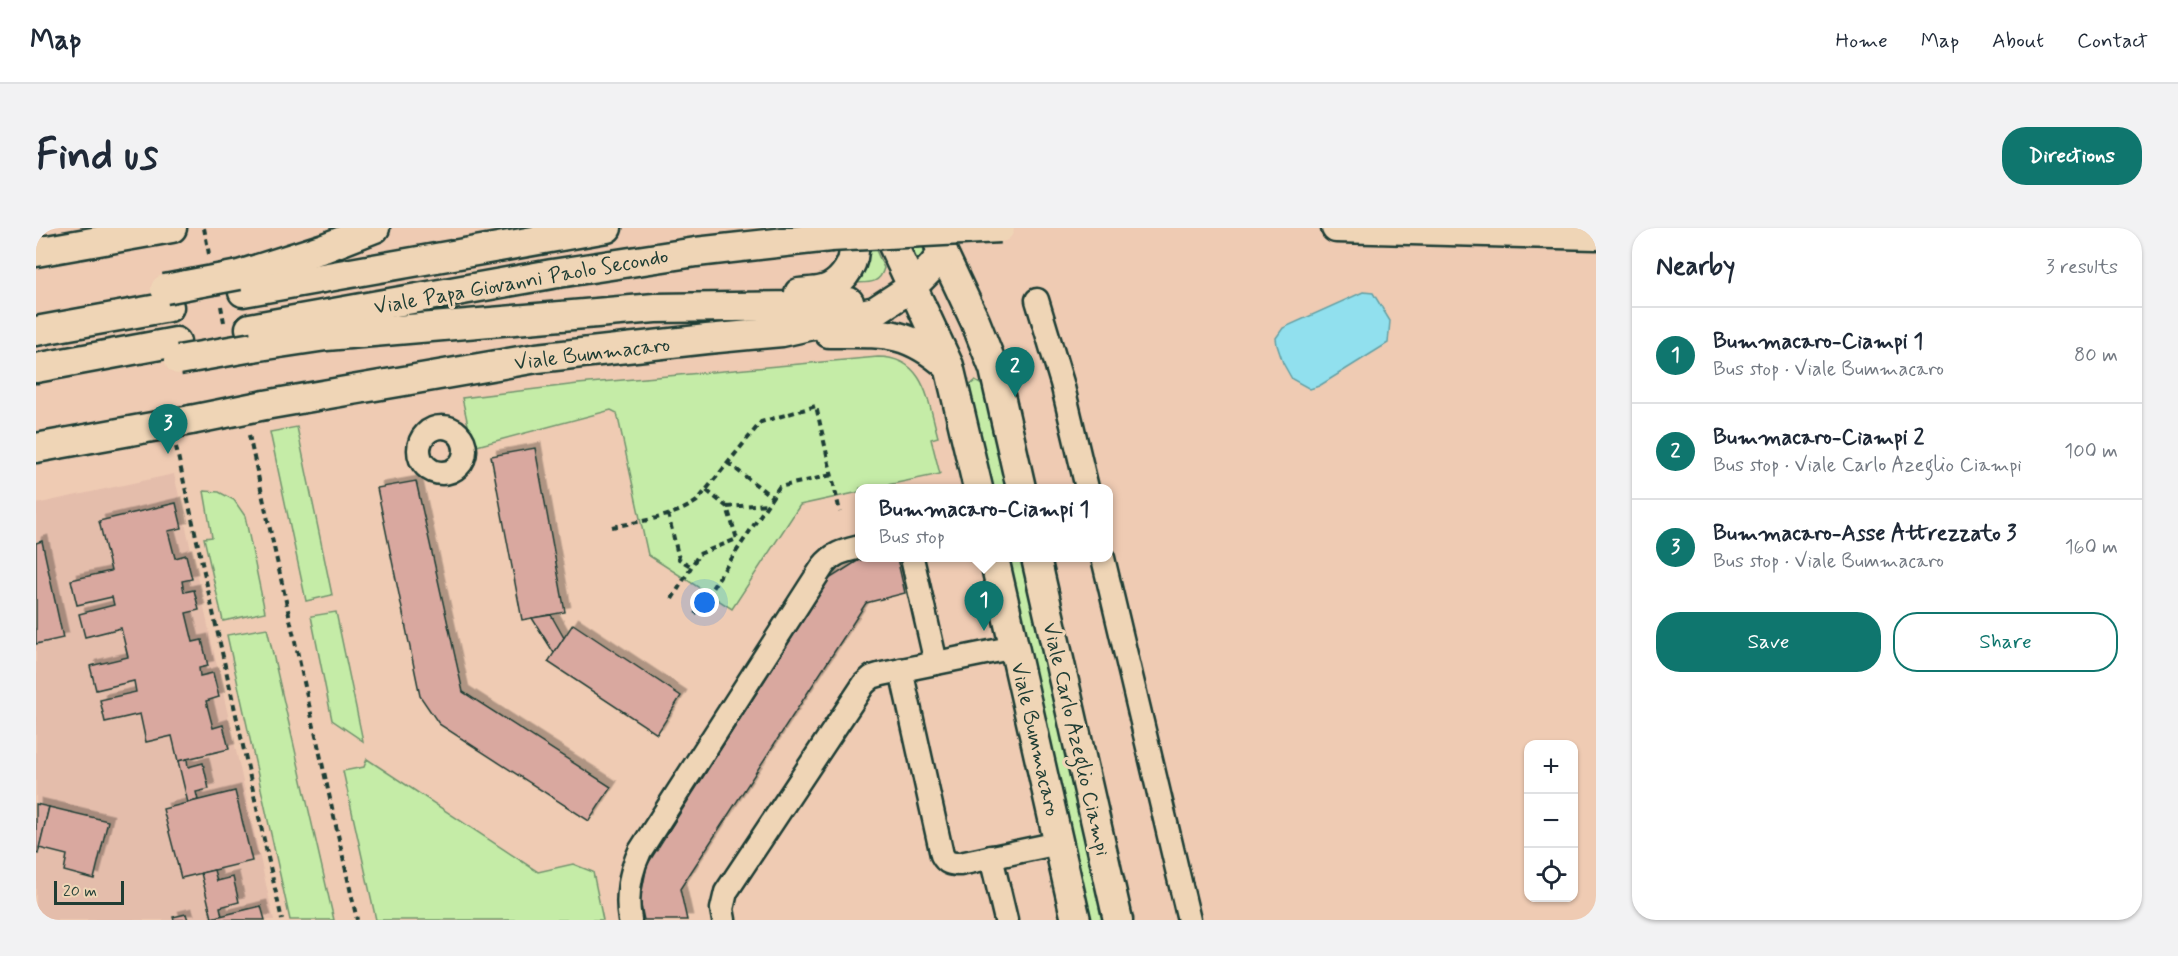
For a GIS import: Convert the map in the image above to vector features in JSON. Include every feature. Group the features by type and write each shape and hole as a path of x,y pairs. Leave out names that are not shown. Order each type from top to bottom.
{"main road":[{"path":"36,331 167,298 234,288 375,228"},
{"name":"Viale Papa Giovanni Paolo Secondo","path":"234,288 608,228"},
{"path":"885,228 906,291 951,374 977,484"},
{"name":"Viale Papa Giovanni Paolo Secondo","path":"243,336 552,273 696,252 839,232 1000,228"},
{"path":"1336,228 1596,236"},
{"path":"36,252 163,230"},
{"path":"707,339 754,307 778,297 825,290 840,281 851,263 854,243 839,232"},
{"path":"937,241 975,321 994,369 1020,484"},
{"name":"Viale Bummacaro","path":"181,421 256,415 537,358 782,332 875,311 906,291 932,267 937,241"},
{"path":"43,367 178,351 243,336 326,336 655,308 799,306 906,291"},
{"path":"36,322 105,300 167,298"},
{"path":"782,332 878,333 902,336 925,347 951,374 959,374 967,368 985,366 994,369"},
{"path":"36,448 181,421"},
{"name":"Viale Bummacaro","path":"995,562 1077,920"},
{"name":"Viale Carlo Azeglio Ciampi","path":"1037,562 1118,920"}],"street":[{"path":"1037,300 1062,383 1086,484"},
{"path":"630,920 628,898 635,861 640,851 827,560 839,552 855,548"},
{"path":"913,562 936,663"},
{"path":"1104,562 1189,920"},
{"path":"724,920 722,909 726,892 857,693 873,677 1016,647"},
{"path":"901,670 945,860 951,864 960,864 1059,843"},
{"path":"991,857 1006,920"}],"path":[{"path":"204,228 211,263"},
{"path":"234,288 243,336"},
{"path":"612,527 689,507 697,501 761,422 816,406 840,512"},
{"path":"256,415 357,920"},
{"path":"181,421 282,920"},
{"path":"728,463 772,497"},
{"path":"695,614 739,541 779,487 832,475"},
{"path":"706,490 727,507 739,541"},
{"path":"727,507 767,504"},
{"path":"668,514 679,559 692,567"},
{"path":"672,599 699,554 739,541"}],"shaded area":[{"path":"174,474 274,920 36,920 36,504"}],"green space":[{"path":"866,228 884,268 876,280 867,283 852,283"},
{"path":"901,228 915,228 927,255 920,262 915,260"},
{"path":"878,357 894,359 906,364 915,373 927,396 938,437 931,439 940,474 892,484 855,484 855,493 800,505 732,609 648,555 617,413 611,410 473,447 462,398 578,384"},
{"path":"975,381 984,386 1006,484 991,484 969,386"},
{"path":"297,427 332,595 306,601 270,432"},
{"path":"204,491 219,492 234,500 245,516 265,612 223,621 204,538 212,537"},
{"path":"1008,562 1023,562 1104,920 1089,920"},
{"path":"336,612 363,741 332,720 311,616"},
{"path":"267,628 334,920 290,920 227,635"},
{"path":"367,759 538,872 573,864 593,872 603,920 376,920 343,771 364,767"}],"water":[{"path":"1363,292 1373,293 1390,321 1388,343 1319,386 1310,389 1292,379 1277,345 1276,338 1283,328"}],"building":[{"path":"535,448 565,612 522,620 491,456"},
{"path":"416,481 463,692 611,787 589,821 439,724 420,696 377,488"},
{"path":"176,503 182,528 168,531 175,558 186,555 192,579 182,581 184,592 194,590 199,610 186,613 193,642 202,640 208,666 199,668 200,676 213,673 219,697 206,701 213,728 223,725 229,749 178,761 172,736 146,742 140,714 105,722 100,700 136,692 134,681 96,690 90,666 128,657 121,628 85,637 79,614 114,605 112,597 77,605 71,580 111,571 99,521"},
{"path":"42,541 63,638 36,644 36,543"},
{"path":"856,562 898,562 905,593 866,603 680,889 687,920 644,920 640,901 647,865 829,579"},
{"path":"551,615 564,638 554,653 532,618"},
{"path":"573,624 681,696 657,734 548,662"},
{"path":"187,759 188,767 203,763 209,789 196,792 198,800 188,803 178,761"},
{"path":"235,791 252,861 181,878 163,809"},
{"path":"36,804 49,807 38,854 36,853"},
{"path":"49,807 108,821 94,879 64,871 67,855 39,848"},
{"path":"214,870 217,881 233,877 239,902 220,907 222,916 212,918 201,873"},
{"path":"261,906 265,920 204,920 212,918"},
{"path":"186,914 188,920 174,920 173,917"}],"place":[{"name":"Bummacaro-Ciampi 2","path":"1015,397"},
{"name":"Bummacaro-Asse Attrezzato 3","path":"168,454"},
{"name":"Bummacaro-Ciampi 1","path":"984,631"}]}
